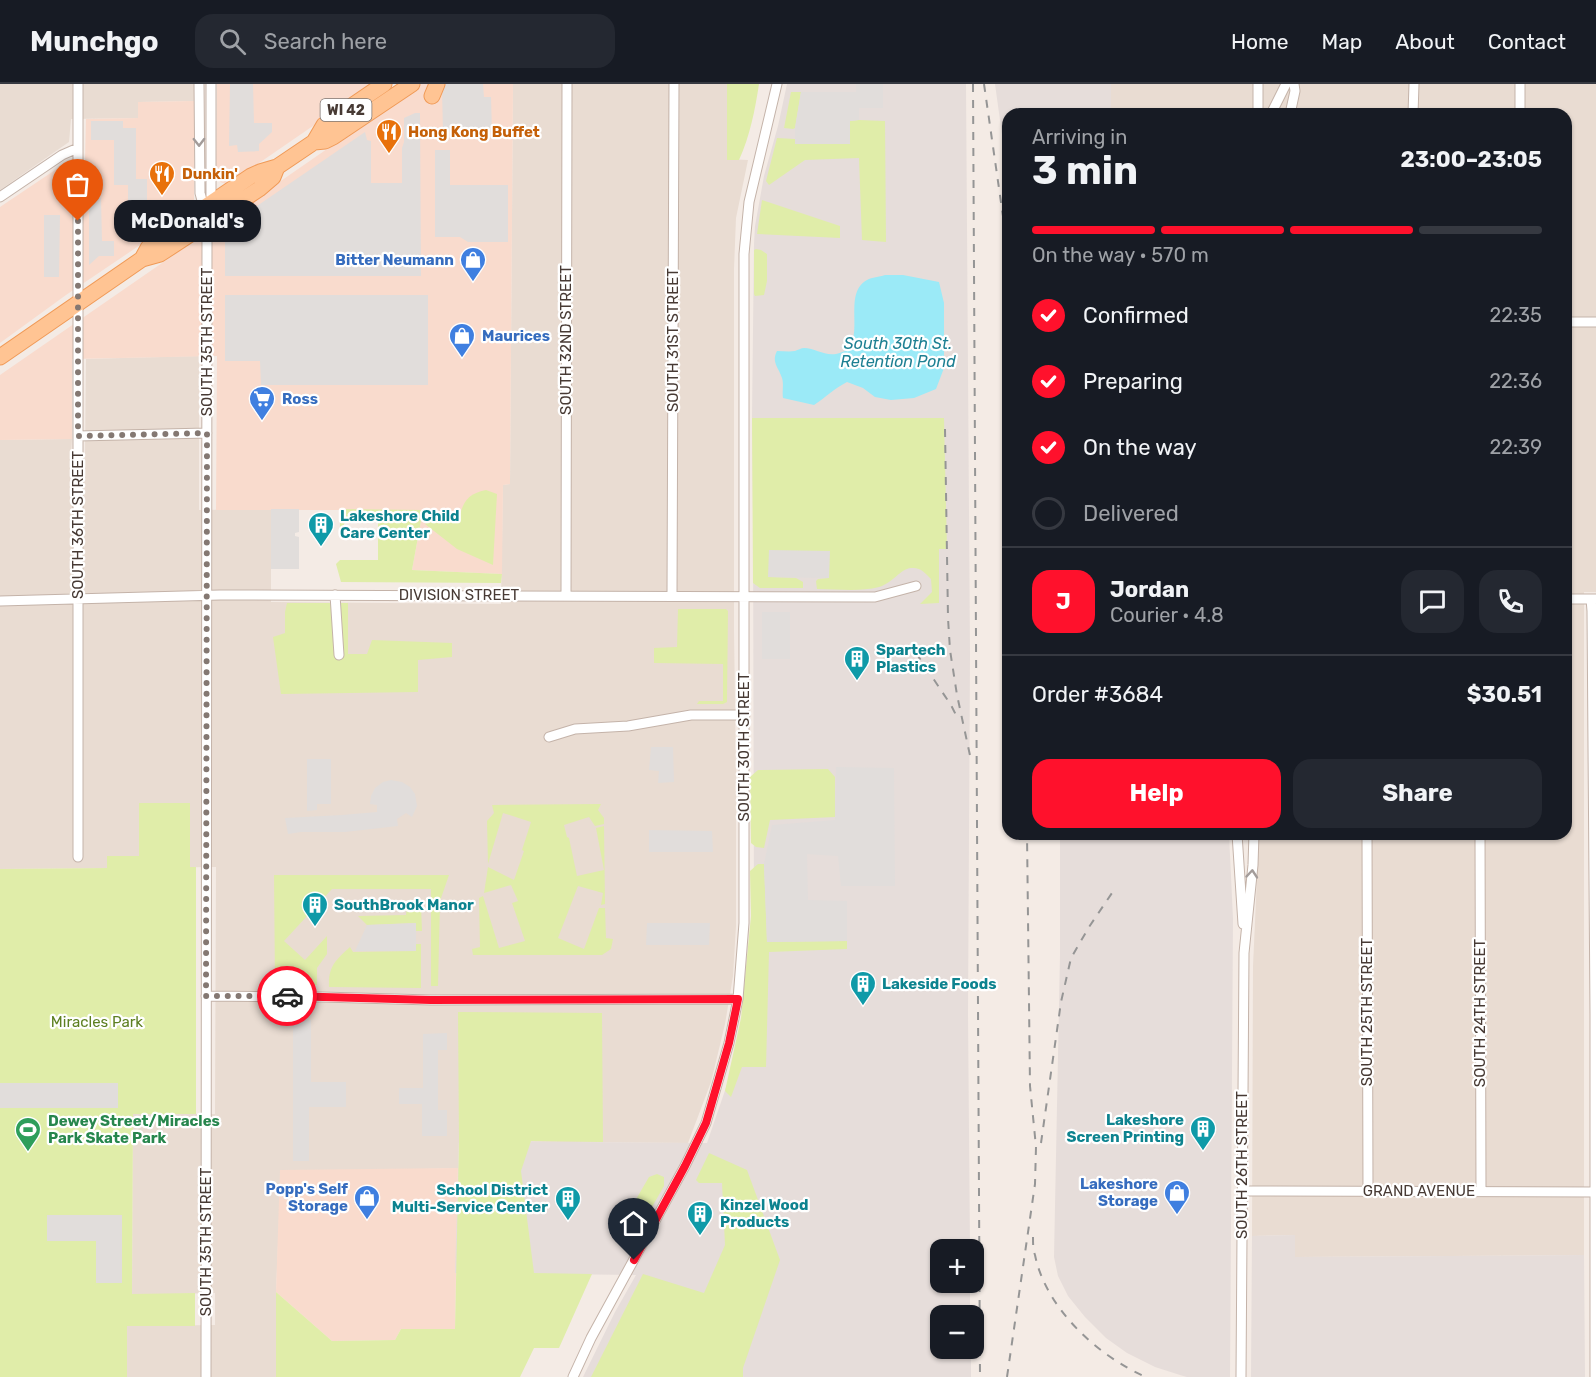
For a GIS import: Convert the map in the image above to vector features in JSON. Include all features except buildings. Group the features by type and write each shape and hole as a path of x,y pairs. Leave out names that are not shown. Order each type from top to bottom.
{"main road":[{"name":"WI 42","path":"142,259 152,243 254,175 277,167 314,142 324,125 384,84"},
{"name":"WI 42","path":"314,142 331,139 412,84"},
{"name":"WI 42","path":"0,357 142,259 160,254 207,224 269,181 277,167"}],"street":[{"name":"SOUTH 36TH STREET","path":"78,84 78,857"},
{"name":"SOUTH 35TH STREET","path":"199,84 200,193 203,204 207,208"},
{"name":"SOUTH 35TH STREET","path":"206,1377 207,208 211,198 211,84"},
{"name":"SOUTH 32ND STREET","path":"566,596 567,84"},
{"name":"SOUTH 31ST STREET","path":"672,595 674,84"},
{"name":"SOUTH 30TH STREET","path":"573,1377 591,1338 706,1123 729,1043 738,999 744,923 744,254 749,202 777,84"},
{"path":"1258,84 1258,108"},
{"path":"1274,108 1286,84"},
{"path":"1291,108 1294,84"},
{"path":"1413,108 1414,84"},
{"path":"1520,84 1520,108"},
{"path":"0,197 62,155 78,148"},
{"path":"1572,322 1596,322"},
{"path":"78,436 207,433"},
{"name":"DIVISION STREET","path":"0,601 207,595 875,597 916,586"},
{"path":"335,595 339,655"},
{"path":"1572,599 1593,599 1595,1377"},
{"path":"549,737 575,729 628,726 691,715 745,715"},
{"name":"SOUTH 26TH STREET","path":"1237,840 1244,953 1241,1377"},
{"name":"SOUTH 26TH STREET","path":"1244,953 1254,840"},
{"name":"SOUTH 25TH STREET","path":"1367,840 1368,1191"},
{"name":"SOUTH 24TH STREET","path":"1480,840 1481,1191"},
{"path":"206,996 431,1000 738,999"},
{"name":"GRAND AVENUE","path":"1242,1191 1595,1192"}],"shaded area":[{"path":"0,84 194,84 194,101 139,102 138,118 71,119 69,142 0,190"},
{"path":"217,84 374,84 226,184 220,182 216,176"},
{"path":"230,84 253,84 254,123 272,123 272,132 259,144 259,151 238,152 237,145 229,146"},
{"path":"421,84 513,84 510,484 503,485 502,574 412,570 423,510 216,510 217,356 72,359 72,439 0,440 0,375"},
{"path":"446,84 483,84 484,97 491,97 492,132 443,132 442,90"},
{"path":"513,84 727,84 727,159 748,160 736,218 734,269 736,926 733,976 725,1024 711,1082 688,1143 459,1141 458,1168 356,1171 281,1170 276,1292 276,1377 127,1377 127,1326 215,1325 215,1293 132,1295 133,1114 215,1114 216,867 0,869 0,440 72,439 71,455 85,455 86,359 199,356 199,510 271,509 271,602 501,604 503,485 510,484"},
{"path":"787,84 966,84 970,655 968,1014 970,1239 930,1239 930,1293 970,1293 970,1305 930,1305 930,1359 971,1359 971,1377 583,1377 636,1275 455,1273 459,1141 707,1143 731,1073 741,1037 754,926 752,418 754,244 764,176"},
{"path":"856,84 883,84 883,108 859,108 859,120 850,121 850,144 795,144 795,128 801,92 856,92"},
{"path":"995,84 1111,84 1111,108 1002,108 1002,135"},
{"path":"1111,84 1596,84 1596,592 1584,592 1584,1255 1295,1257 1295,1235 1252,1236 1253,966 1259,840 1572,840 1572,108 1111,108"},
{"path":"194,101 194,204 189,212 66,295 0,343 0,207 64,164 71,165 85,161 86,119 138,118 138,102"},
{"path":"420,113 421,276 225,276 225,228 365,132 367,140 371,141 371,183 402,183 404,118"},
{"path":"91,121 123,121 123,128 136,128 136,179 147,179 147,229 128,229 128,185 114,185 114,140 91,140"},
{"path":"435,150 450,150 450,185 508,185 508,242 468,242 460,237 435,237"},
{"path":"94,198 101,198 102,241 114,241 114,256 99,256 89,265 89,204"},
{"path":"44,215 60,215 59,277 44,277"},
{"path":"225,295 428,295 428,385 261,385 260,361 225,361"},
{"path":"271,509 299,509 299,532 295,533 295,536 299,537 299,569 271,569"},
{"path":"769,550 830,551 829,578 768,577"},
{"path":"762,612 790,612 790,659 762,659"},
{"path":"651,747 673,747 674,782 658,783 659,771 649,770"},
{"path":"307,759 331,759 331,804 317,804 317,810 307,811"},
{"path":"836,767 894,768 895,886 841,886 838,856 807,854 808,900 847,901 847,941 767,942 764,864 772,825 835,820"},
{"path":"391,780 402,782 410,787 415,794 417,806 412,817 406,813 397,819 398,826 345,832 288,834 285,818 377,812 377,805 370,804 371,796 375,788"},
{"path":"649,830 712,831 713,852 649,852"},
{"path":"1060,840 1229,840 1233,919 1230,1377 1187,1377 1155,1367 1127,1353 1106,1338 1085,1317 1068,1296 1058,1276 1054,1257"},
{"path":"416,923 416,951 355,951 367,925"},
{"path":"647,923 710,923 709,945 646,945"},
{"path":"293,1020 311,1020 311,1082 346,1082 346,1107 309,1107 309,1161 293,1161"},
{"path":"447,1033 447,1050 438,1050 438,1110 447,1110 447,1136 422,1136 422,1104 399,1104 399,1088 423,1088 423,1034"},
{"path":"0,1083 118,1083 118,1108 0,1108"},
{"name":"Popp's Self Storage","path":"458,1168 455,1330 401,1329 395,1340 332,1341 276,1292 280,1170"},
{"path":"47,1215 122,1215 122,1283 96,1283 96,1241 47,1241"},
{"path":"1295,1235 1295,1257 1584,1255 1585,1377 1251,1377 1252,1236"}],"green space":[{"path":"727,84 759,84 752,123 739,160 727,160"},
{"path":"791,92 801,92 793,129 784,128"},
{"path":"850,121 885,121 886,242 862,240 859,158 805,160 769,185 766,181 777,138 795,139 795,144 850,143"},
{"path":"762,200 840,226 840,238 757,234"},
{"path":"754,250 767,254 767,281 764,295 755,296"},
{"path":"752,418 944,418 947,549 939,549 939,603 920,604 932,592 931,579 918,568 907,569 888,582 872,589 817,589 818,579 829,578 829,551 768,577 796,578 803,582 803,588 760,588 753,583"},
{"path":"486,490 497,494 493,565 457,549 425,524 441,516 458,521 466,500"},
{"path":"340,509 423,510 412,570 502,574 501,583 341,582 336,564 340,560 378,560 378,521 346,520 340,533"},
{"path":"287,603 348,603 348,654 367,654 372,640 452,643 452,657 418,660 418,692 281,694 273,637 285,633"},
{"path":"678,609 726,609 728,611 727,702 723,704 697,704 699,701 723,701 723,664 654,663 654,648 677,647"},
{"path":"828,769 835,777 835,817 770,820 764,848 756,847 751,843 750,777 758,770"},
{"name":"Miracles Park","path":"139,803 190,803 190,867 196,867 196,1114 133,1114 132,1294 195,1293 195,1326 127,1326 127,1377 0,1377 0,869 107,868 107,856 139,856"},
{"path":"601,804 598,810 604,818 604,824 595,826 589,817 564,825 577,876 604,870 596,828 604,826 605,904 601,905 603,893 578,886 558,938 584,949 599,908 605,908 606,938 613,939 611,949 602,955 473,955 472,949 480,947 479,898 483,896 499,948 525,941 512,903 518,901 511,885 484,893 488,867 514,880 531,822 503,813 488,864 487,821 494,813 492,805"},
{"path":"758,864 764,864 767,942 847,941 847,949 769,952 766,1067 742,1067 731,1097 725,1091 741,1018 751,916 750,871"},
{"path":"274,875 449,875 440,901 438,986 431,986 431,889 332,889 284,941 305,960 327,936 327,954 317,968 317,985 275,984"},
{"path":"421,906 422,931 416,931 416,923 367,925 358,916 406,915 407,907"},
{"path":"416,944 421,944 421,988 329,987 334,964 350,947 353,952 416,951"},
{"path":"458,1012 602,1013 603,1142 531,1141 521,1171 534,1273 592,1274 559,1348 534,1348 520,1377 276,1377 276,1292 332,1341 395,1340 401,1329 455,1329 459,1141"},
{"path":"709,1153 747,1170 780,1260 743,1368 743,1377 591,1377 643,1274 704,1293 725,1245 722,1183 699,1183 696,1180"},
{"path":"657,1174 664,1177 664,1186 648,1214 640,1214 635,1207 635,1201 649,1177"}],"water":[{"name":"South 30th St. Retention Pond","path":"885,275 903,275 939,282 944,303 944,368 936,389 914,398 891,400 875,397 863,388 847,382 814,405 783,398 783,380 775,362 777,351 804,348 836,354 847,350 854,332 855,297 859,287 869,279"}],"railway":[{"path":"973,84 980,1377"},
{"path":"984,84 1002,209"},
{"path":"945,429 950,650 971,760"},
{"path":"916,653 957,717"},
{"path":"1007,1377 1035,1184 1036,1147 1030,1086 1027,840"},
{"path":"1041,1143 1061,1002 1071,958 1116,887"},
{"path":"1033,1237 1034,1251 1041,1275 1062,1312 1110,1357 1146,1377"}],"way so far":[{"path":"78,221 78,436 207,433 206,996 287,996"}],"place":[{"name":"Hong Kong Buffet","path":"389,155"},
{"name":"Dunkin'","path":"162,197"},
{"name":"McDonald's","path":"78,221"},
{"name":"Bitter Neumann","path":"473,283"},
{"name":"Maurices","path":"462,359"},
{"name":"Ross","path":"262,422"},
{"name":"Lakeshore Child Care Center","path":"321,548"},
{"name":"Spartech Plastics","path":"857,682"},
{"name":"SouthBrook Manor","path":"315,928"},
{"name":"Lakeside Foods","path":"863,1007"},
{"name":"Lakeshore Screen Printing","path":"1203,1152"},
{"name":"Dewey Street/Miracles Park Skate Park","path":"28,1153"},
{"name":"Lakeshore Storage","path":"1177,1216"},
{"name":"Popp's Self Storage","path":"367,1221"},
{"name":"School District Multi-Service Center","path":"568,1222"},
{"name":"Kinzel Wood Products","path":"700,1237"}],"route":[{"path":"287,996 431,1000 738,999 729,1043 706,1123 634,1260"}]}
